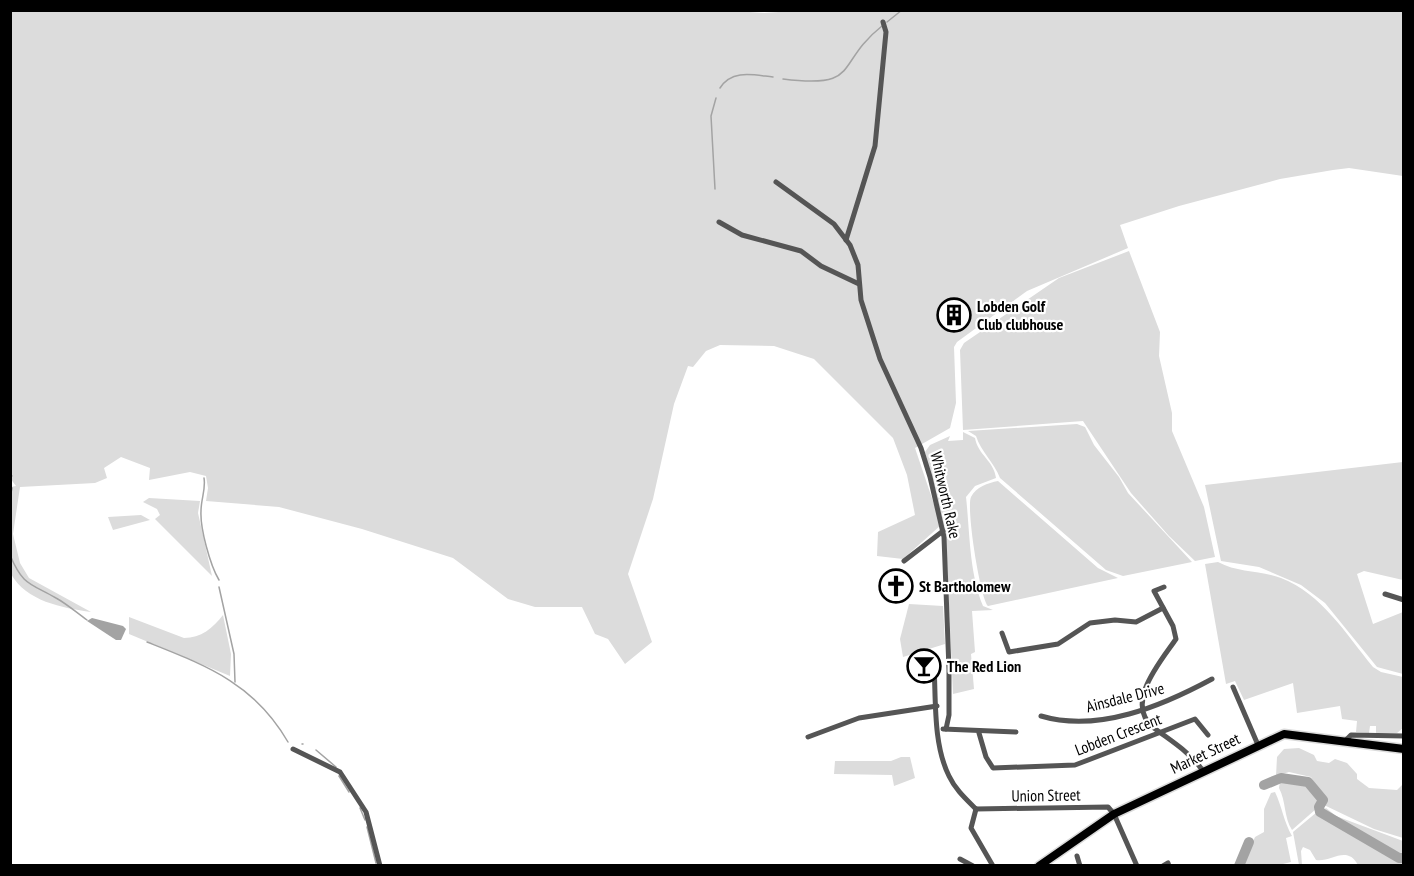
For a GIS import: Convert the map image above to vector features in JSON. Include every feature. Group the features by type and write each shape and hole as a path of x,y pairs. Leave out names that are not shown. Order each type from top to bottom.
{"main road":[{"name":"Market Street","path":"1039,866 1114,813 1284,734 1404,749"}],"street":[{"path":"846,240 875,146 886,32 883,22"},
{"name":"Whitworth Rake","path":"776,182 834,224 846,240 858,265 859,284 880,359 921,448 943,531 949,681 949,715 946,729"},
{"path":"719,222 742,235 801,251 820,266 859,284"},
{"path":"904,561 936,534 943,531"},
{"path":"1164,587 1154,591 1173,626 1176,639 1143,692 1142,710 1151,726 1195,759 1203,771"},
{"path":"1385,594 1404,600"},
{"path":"1002,633 1009,652 1026,648 1041,648 1058,644 1090,623 1114,620 1136,622 1163,608"},
{"path":"934,664 938,731 949,776 976,809 971,828 993,866"},
{"name":"Ainsdale Drive","path":"1041,716 1078,723 1142,710 1179,697 1212,679"},
{"path":"1233,687 1258,745"},
{"path":"808,737 859,718 937,706"},
{"name":"Lobden Crescent","path":"979,733 986,757 993,768 1075,765 1195,719 1208,735"},
{"path":"938,731 946,729 979,733 1016,732"},
{"path":"1345,741 1351,735 1404,736"},
{"path":"293,749 340,772 366,812 380,866"},
{"name":"Union Street","path":"976,809 1108,807 1114,813"},
{"path":"1114,813 1137,866"},
{"path":"1077,856 1080,866"},
{"path":"960,859 973,866"}],"shaded area":[{"path":"721,10 764,13 808,10 1403,11 1403,176 1349,168 1280,179 1179,206 1120,225 1128,248 1027,291 957,342 954,347 956,403 950,428 915,448 941,525 903,559 877,556 878,532 915,515 907,475 893,438 814,359 774,346 720,345 706,351 693,367 688,366 674,404 653,499 628,574 652,642 625,664 608,639 595,634 582,607 535,607 508,599 453,558 362,529 279,507 206,501 208,488 206,476 190,472 149,480 150,468 121,457 104,468 107,478 95,483 20,487 13,534 20,563 29,578 91,612 46,602 26,591 18,583 11,574 11,487 16,486 10,478 10,11"},
{"path":"1129,251 1160,332 1159,356 1172,413 1172,431 1204,507 1215,557 1195,561 1169,536 1131,493 1083,421 963,430 960,350 964,343 1059,278"},
{"path":"1077,424 1085,427 1094,445 1119,477 1128,493 1192,562 1123,576 1106,570 1000,478 976,436 968,431"},
{"path":"963,432 975,438 979,449 995,472 996,478 975,486 966,497 971,552 978,593 983,606 993,610 972,611 975,652 971,654 974,689 953,694 946,540 925,452 930,445 950,436 948,441 963,440"},
{"path":"1403,462 1403,580 1364,571 1357,574 1373,624 1403,612 1403,674 1377,667 1325,603 1301,585 1259,567 1221,561 1205,485"},
{"path":"998,481 1098,568 1118,578 988,606 978,570 970,504 971,497 979,488"},
{"path":"149,498 200,501 198,513 212,576 155,519 160,515 157,509 143,502"},
{"path":"141,515 150,520 113,530 108,517"},
{"path":"1218,562 1233,568 1273,575 1296,585 1321,604 1373,667 1381,672 1403,677 1403,728 1397,733 1376,734 1376,726 1370,726 1369,733 1356,732 1357,721 1342,719 1340,706 1297,713 1293,683 1244,700 1235,681 1226,684 1205,564"},
{"path":"909,604 943,606 945,644 903,657 900,639"},
{"path":"223,615 231,654 230,676 129,634 129,617 184,638 190,638 206,631"},
{"path":"92,618 123,626 126,629 121,640 116,640 87,621"},
{"path":"1299,748 1314,755 1317,761 1329,763 1335,759 1347,763 1357,774 1357,779 1369,788 1397,790 1403,784 1403,838 1374,829 1324,805 1324,799 1311,777 1289,772 1276,776 1277,757 1284,749"},
{"path":"901,757 910,757 915,778 894,786 892,775 834,774 835,761 891,761"},
{"path":"1280,781 1305,785 1320,800 1316,809 1292,830 1279,788"},
{"path":"1275,792 1292,836 1286,838 1291,862 1279,865 1243,865 1255,837 1264,832 1264,809 1271,793"},
{"path":"1326,808 1336,816 1403,841 1403,856 1321,812"},
{"path":"1317,812 1398,860 1403,860 1403,865 1358,865 1354,859 1344,855 1316,860 1310,850 1303,847 1302,865 1299,865 1293,832"}],"waterway":[{"path":"887,22 902,10"},
{"path":"783,79 808,81 836,77 882,26"},
{"path":"720,88 725,82 737,76 773,77"},
{"path":"715,189 711,116 716,98"},
{"path":"204,478 202,527 209,556 219,580"},
{"path":"10,498 12,488"},
{"path":"10,555 23,578 60,600 87,620"},
{"path":"219,587 234,654 235,682"},
{"path":"147,642 190,659 244,691 275,722 288,742"},
{"path":"316,750 336,767"},
{"path":"339,776 349,792"},
{"path":"1264,785 1281,778 1308,782 1323,800 1319,807 1320,812 1399,858 1404,858"},
{"path":"360,808 365,820"},
{"path":"367,827 376,863"},
{"path":"1239,866 1249,842"}],"place":[{"name":"Lobden Golf Club clubhouse","path":"954,315"},
{"name":"St Bartholomew","path":"896,586"},
{"name":"The Red Lion","path":"924,666"}]}
